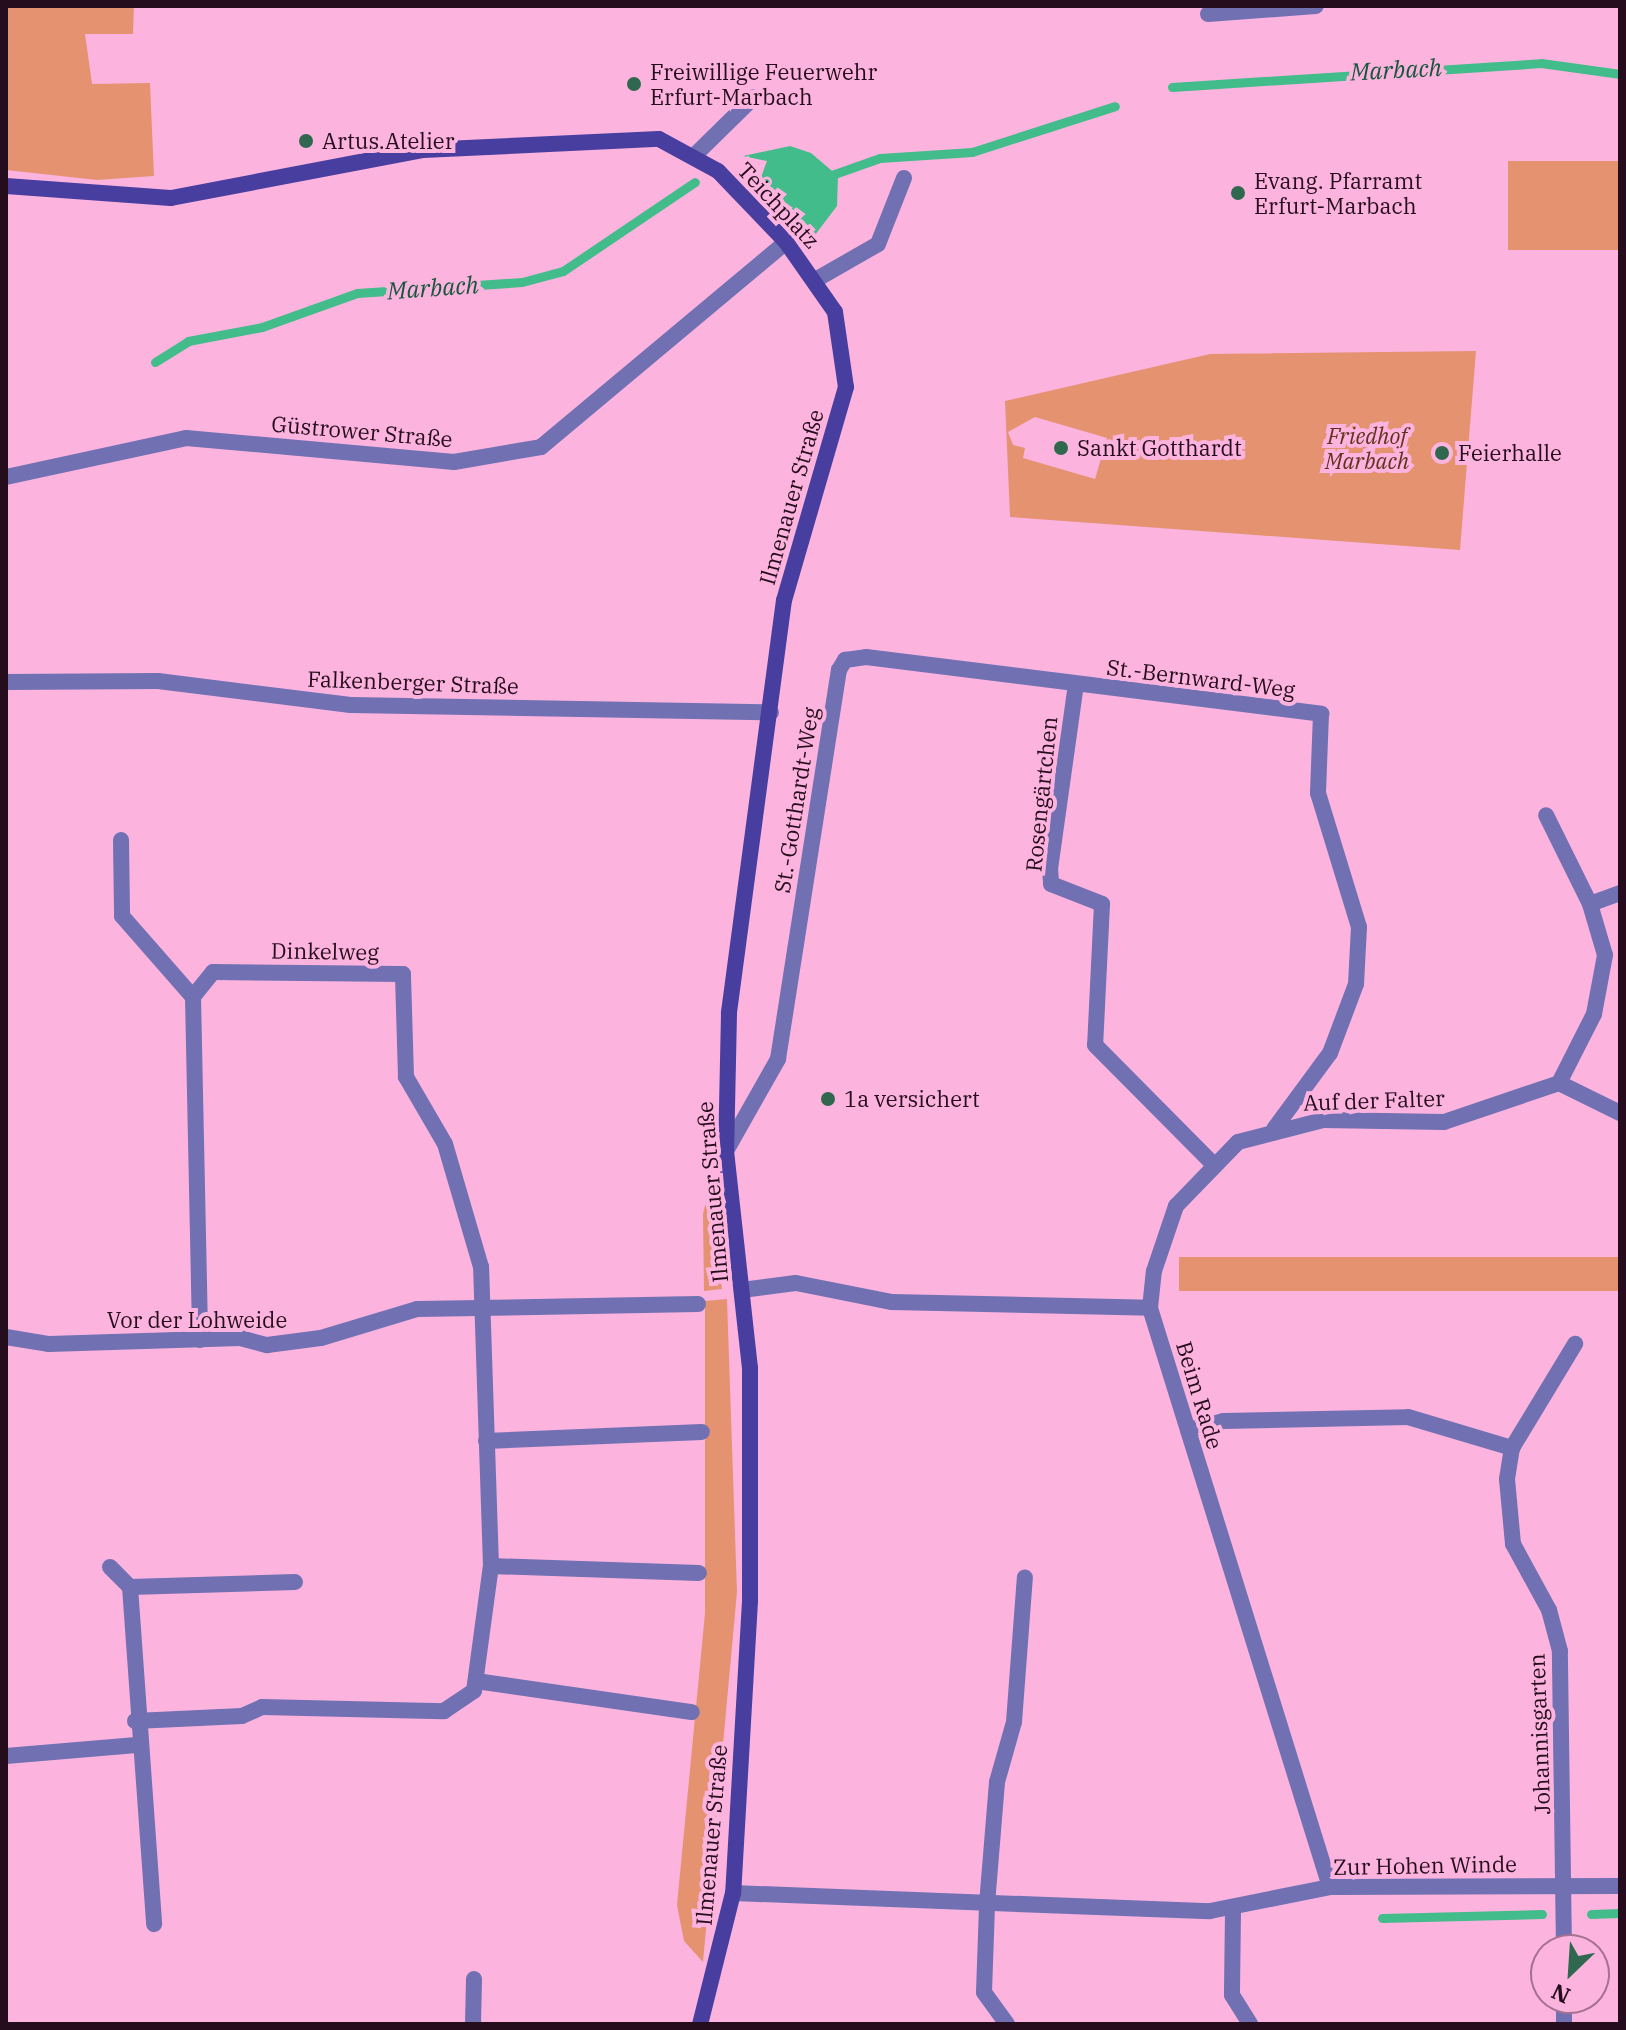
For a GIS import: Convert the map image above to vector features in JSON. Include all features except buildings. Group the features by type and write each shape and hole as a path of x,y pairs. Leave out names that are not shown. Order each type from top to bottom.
{"street":[{"path":"1208,14 1316,6"},
{"path":"6,186 197,196 423,150 520,140 659,139 696,154 754,97"},
{"name":"Teichplatz","path":"696,154 786,242 817,279 878,244 904,178"},
{"name":"Güstrower Straße","path":"6,477 186,438 454,462 541,447 786,242"},
{"name":"Ilmenauer Straße","path":"701,2023 733,1893 750,1601 750,1368 726,1151 733,966 797,538 846,387 835,312 817,279"},
{"name":"St.-Gotthardt-Weg","path":"726,1151 778,1059 845,660 1069,683"},
{"name":"Falkenberger Straße","path":"6,682 173,682 351,705 771,712"},
{"name":"St.-Bernward-Weg","path":"1069,683 1321,714 1318,793 1359,927 1356,984 1330,1053 1274,1129"},
{"name":"Rosengärtchen","path":"1069,683 1050,868 1051,884 1102,904 1095,1045 1212,1163"},
{"path":"1546,815 1603,935 1600,996 1559,1083 1620,1113"},
{"path":"121,840 122,916 193,997 200,1340"},
{"path":"1590,904 1620,893"},
{"name":"Dinkelweg","path":"193,997 213,972 403,974 406,1077 445,1144 478,1241 481,1312"},
{"name":"Auf der Falter","path":"1150,1308 1169,1221 1212,1163 1274,1129 1323,1120 1444,1122 1559,1083"},
{"path":"742,1290 796,1283 892,1302 1150,1308"},
{"name":"Vor der Lohweide","path":"6,1337 49,1344 200,1340 287,1343 417,1309 481,1312 698,1304"},
{"name":"Beim Rade","path":"1150,1308 1330,1887"},
{"path":"135,1721 242,1716 262,1707 444,1711 469,1700 476,1681 491,1566 481,1312"},
{"name":"Johannisgarten","path":"1564,1934 1560,1651 1549,1610 1508,1526 1512,1448 1575,1344"},
{"path":"1188,1430 1223,1421 1408,1417 1512,1448"},
{"path":"486,1441 702,1432"},
{"path":"491,1566 699,1573"},
{"path":"110,1567 130,1587 135,1721 154,1924"},
{"path":"1007,2024 984,1992 987,1904 997,1782 1014,1722 1025,1577"},
{"path":"130,1587 295,1582"},
{"path":"476,1681 692,1712"},
{"path":"6,1756 137,1745"},
{"name":"Zur Hohen Winde","path":"733,1893 1233,1910 1330,1887 1620,1886"},
{"path":"1233,1910 1232,1995 1250,2024"},
{"path":"473,2024 474,1979"}],"green space":[{"path":"6,6 134,6 133,34 85,34 92,84 150,83 154,176 97,180 6,170"},
{"path":"1508,161 1620,161 1620,250 1508,250"},
{"name":"Friedhof Marbach","path":"1476,351 1460,550 1010,517 1005,401 1210,354","holes":["1035,417 1107,438 1095,479 1023,458 1025,448 1013,445 1008,432"]},
{"path":"708,1192 722,1289 704,1291 703,1214"},
{"path":"1179,1257 1620,1257 1620,1291 1179,1291"},
{"path":"727,1299 737,1592 703,1962 684,1941 677,1905 705,1613 705,1301"}],"shaded area":[{"path":"790,146 811,153 838,176 837,206 815,235 760,180 767,161 743,156"}],"waterway":[{"name":"Marbach","path":"1172,87 1541,63 1620,74"},
{"name":"Marbach","path":"826,177 880,158 972,152 1115,106"},
{"name":"Marbach","path":"155,362 188,341 262,327 357,293 522,282 563,271 695,182"},
{"path":"1591,1914 1620,1913"},
{"path":"1382,1918 1542,1914"}],"place":[{"name":"Freiwillige Feuerwehr Erfurt-Marbach","path":"634,84"},
{"name":"Artus.Atelier","path":"306,141"},
{"name":"Evang. Pfarramt Erfurt-Marbach","path":"1238,193"},
{"name":"Sankt Gotthardt","path":"1061,448"},
{"name":"Feierhalle","path":"1442,453"},
{"name":"1a versichert","path":"828,1099"}]}
